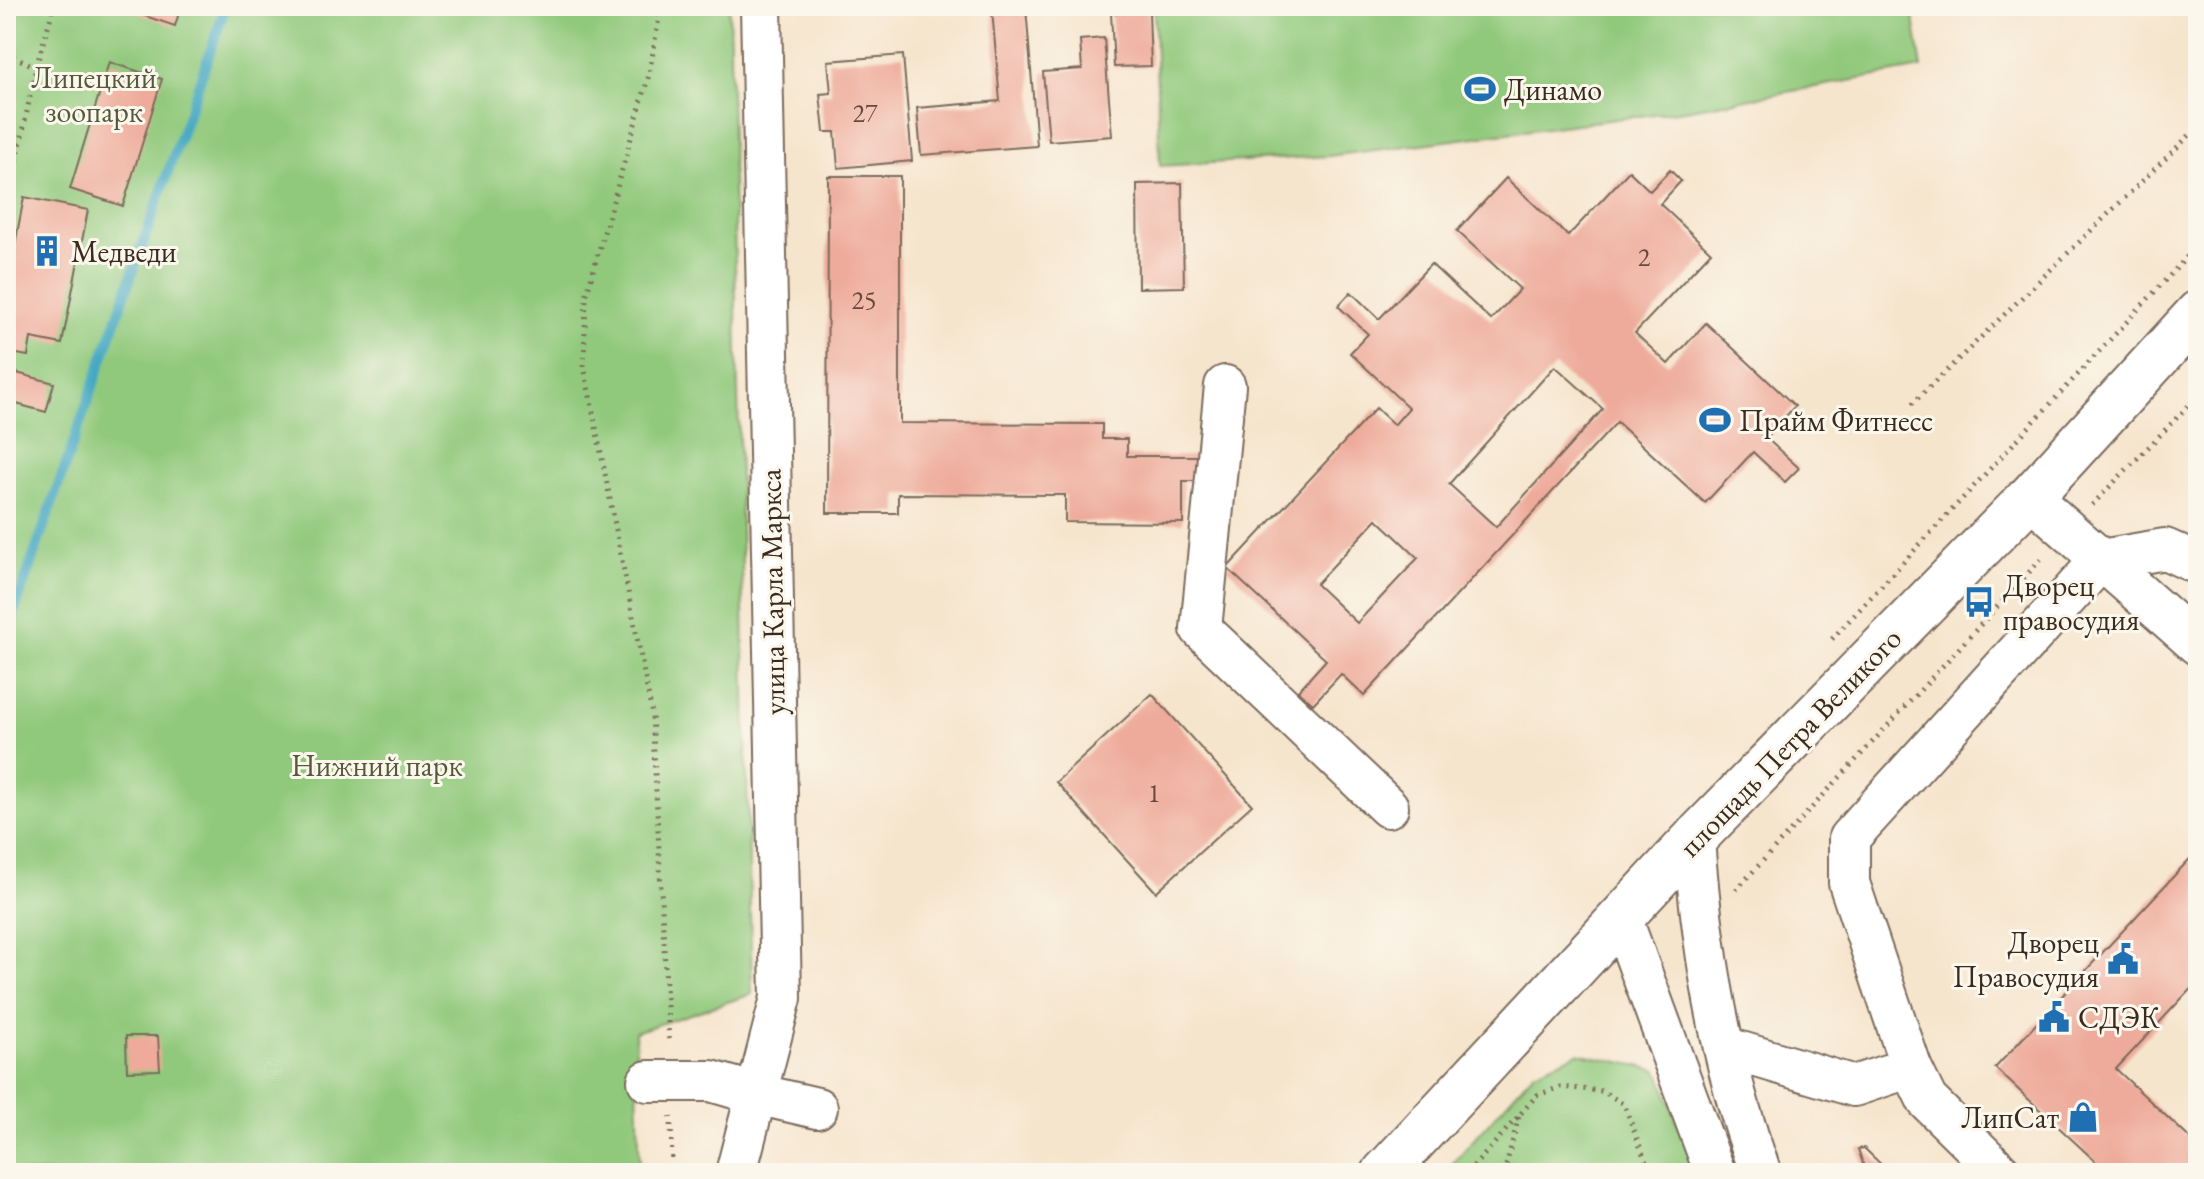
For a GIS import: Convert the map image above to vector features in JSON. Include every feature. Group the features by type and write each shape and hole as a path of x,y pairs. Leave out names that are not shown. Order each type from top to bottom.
{"main road":[{"name":"площадь Петра Великого","path":"1384,1173 1694,839 2030,497 2198,313"}],"street":[{"name":"улица Карла Маркса","path":"736,1173 781,998 761,6"},
{"path":"1225,386 1201,629 1388,807"},
{"path":"2030,497 2198,645"},
{"path":"2001,1173 1927,1100 1911,1067 1849,883 1849,838 2101,560 2165,549 2198,564"},
{"path":"1694,839 1715,1009 1747,1135 1761,1173"},
{"path":"1621,917 1712,1164 1747,1135"},
{"path":"1724,1047 1854,1086 1911,1067"},
{"path":"659,1065 756,1094 817,1108"}],"path":[{"path":"6,215 36,67 54,6"},
{"path":"659,1065 652,714 584,366 586,296 649,75 661,6"},
{"path":"6,53 36,67"},
{"path":"1912,404 2198,127"},
{"path":"1703,926 2068,531 2198,396"},
{"path":"1468,1173 1537,1095 1561,1087 1602,1091 1624,1104 1650,1173"},
{"path":"671,1113 672,1173"},
{"path":"1504,1173 1520,1113"}],"green space":[{"name":"Нижний парк","path":"6,6 729,6 752,994 635,1032 640,1173 6,1173"},
{"name":"Динамо","path":"1154,6 1912,6 1922,68 1685,110 1329,156 1160,166"},
{"path":"1578,1053 1658,1070 1696,1173 1444,1173 1534,1072"}],"building":[{"path":"115,6 181,6 175,26"},
{"path":"1026,7 1037,146 921,155 917,108 1000,101 992,10"},
{"path":"1149,12 1151,66 1114,67 1111,13"},
{"path":"1104,38 1112,136 1049,141 1043,72 1082,69 1080,40"},
{"path":"903,55 912,161 838,168 835,132 824,132 820,94 831,93 828,61"},
{"path":"109,62 162,79 123,206 70,189"},
{"path":"1670,170 1681,181 1660,204 1711,252 1635,333 1668,364 1706,323 1795,406 1766,438 1799,468 1785,482 1753,452 1705,503 1617,422 1364,696 1341,674 1313,704 1298,691 1326,660 1227,568 1376,408 1394,425 1409,408 1350,353 1368,334 1338,306 1351,292 1379,319 1431,264 1491,320 1520,289 1457,231 1506,178 1568,236 1629,171 1650,191","holes":["1555,366 1603,409 1496,527 1449,484","1377,519 1418,558 1357,623 1316,584"]},
{"path":"828,176 900,176 900,423 1102,424 1102,439 1127,439 1127,456 1201,456 1201,481 1183,481 1183,523 1065,522 1065,495 898,494 898,513 827,513"},
{"path":"1182,183 1184,287 1138,288 1137,184"},
{"name":"Медведи","path":"24,197 88,210 62,344 31,338 28,356 6,352 6,292"},
{"path":"17,373 54,383 46,412 9,402"},
{"path":"1152,694 1252,805 1156,892 1056,782"},
{"path":"2198,850 2198,981 2116,1069 2198,1146 2198,1173 2108,1173 1995,1068"},
{"path":"126,1036 158,1036 160,1070 127,1071"},
{"path":"1864,1148 1890,1173 1866,1173 1858,1149"}],"waterway":[{"path":"6,635 226,6"}],"place":[{"name":"Динамо","path":"1480,89"},
{"name":"Медведи","path":"47,251"},
{"name":"Прайм Фитнесс","path":"1715,420"},
{"name":"Дворец правосудия","path":"1979,602"},
{"name":"Дворец Правосудия","path":"2123,959"},
{"name":"СДЭК","path":"2054,1017"},
{"name":"ЛипСат","path":"2083,1117"}],"park label":[{"name":"Липецкий зоопарк","path":"94,94"}]}
